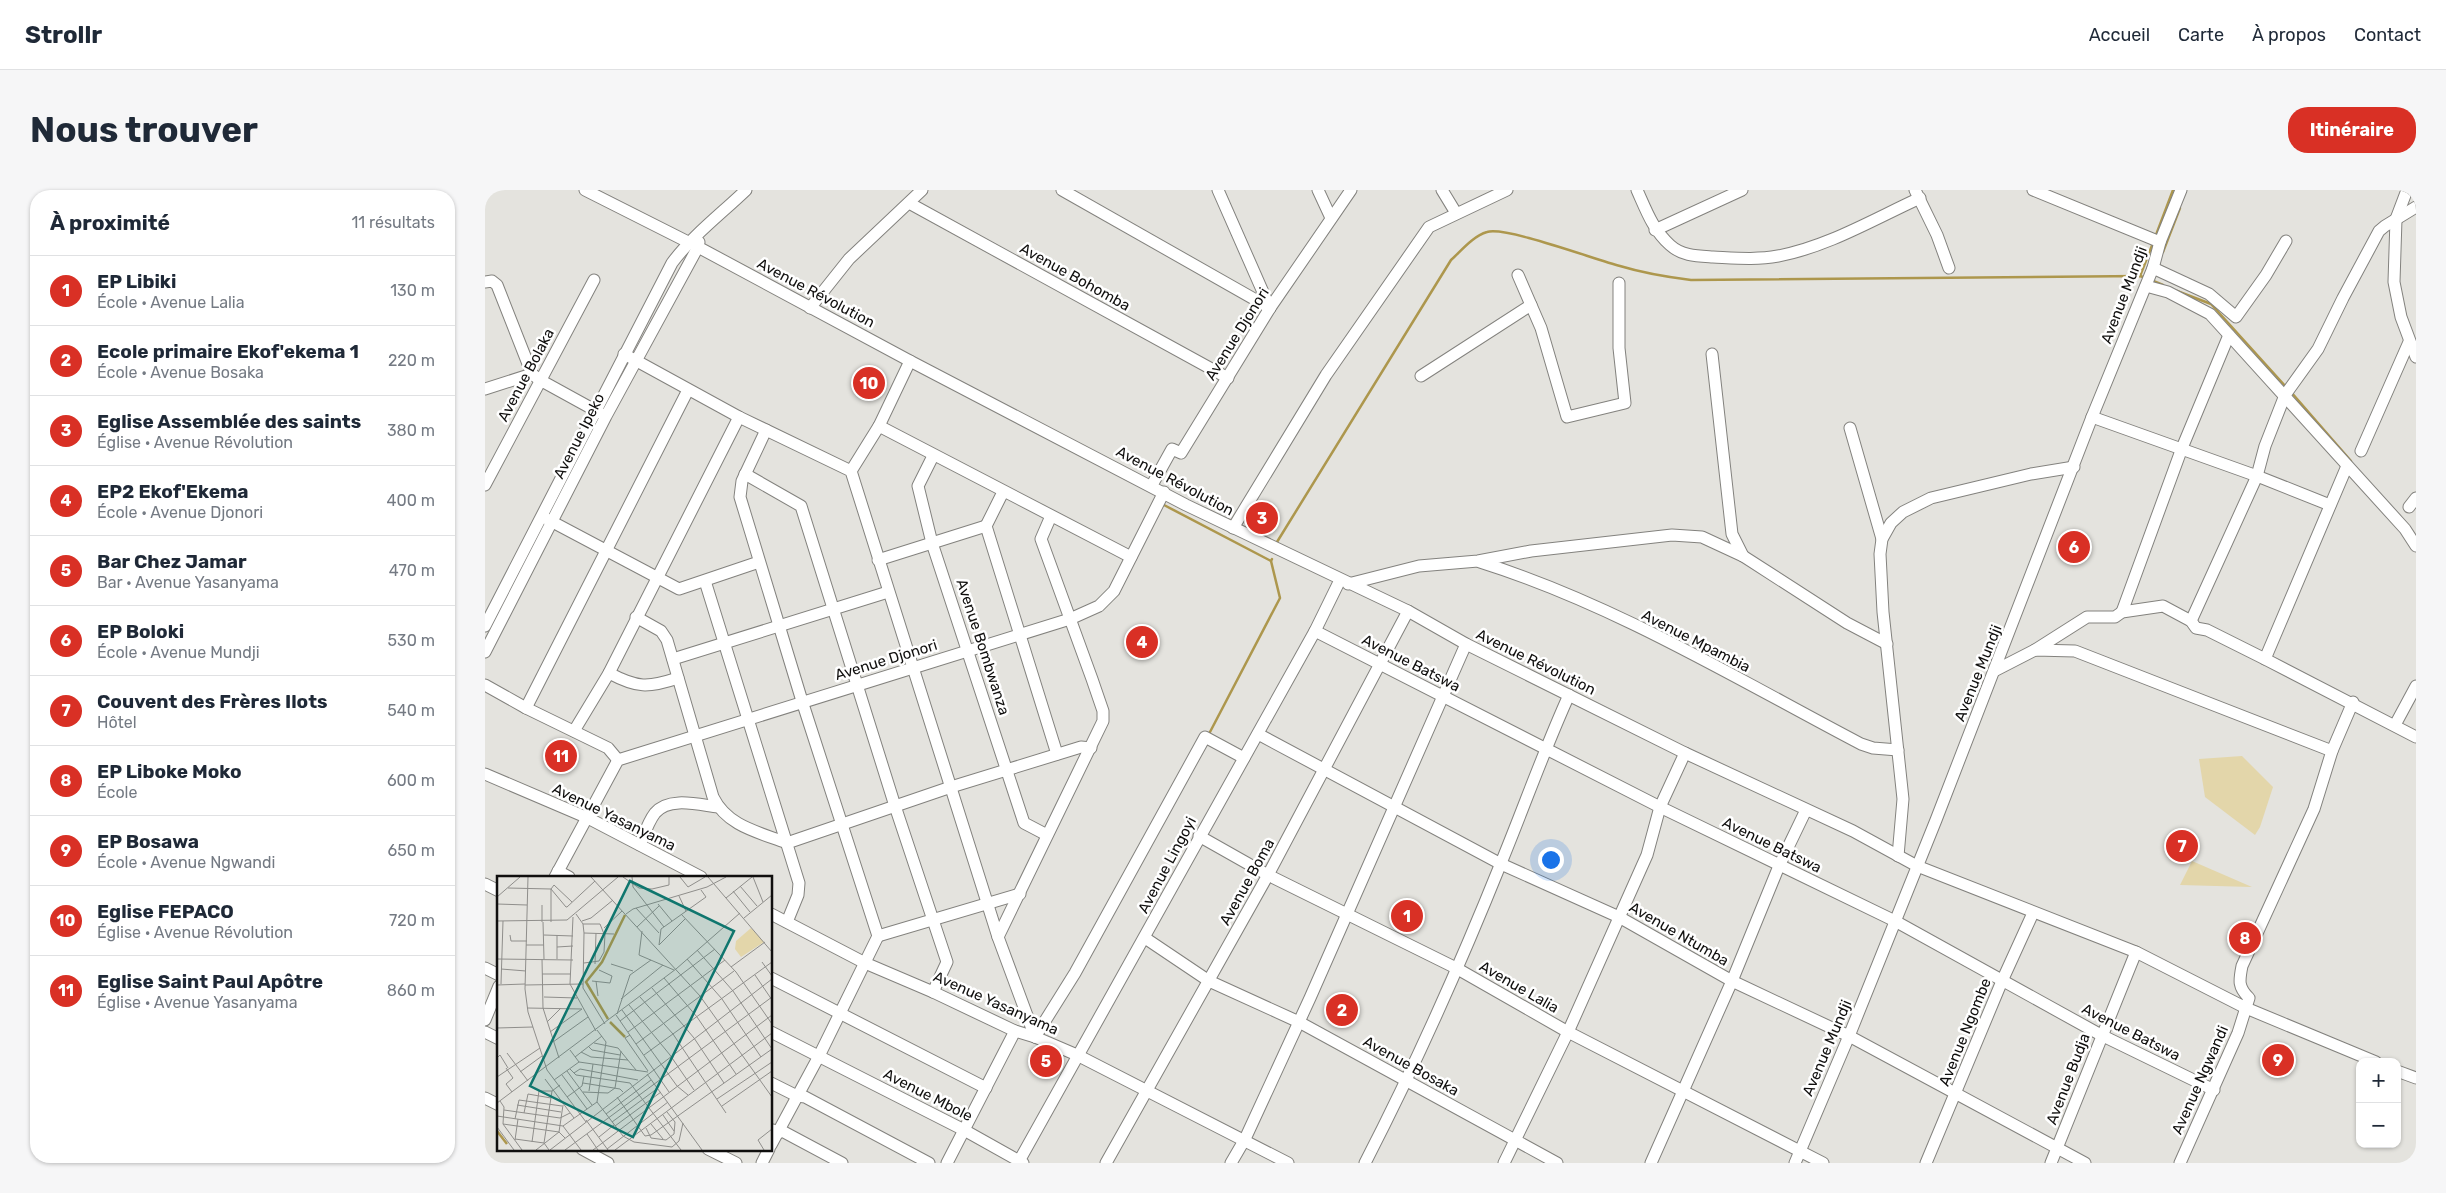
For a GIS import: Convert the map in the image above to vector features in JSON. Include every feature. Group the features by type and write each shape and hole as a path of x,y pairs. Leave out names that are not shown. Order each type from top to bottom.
{"street":[{"name":"Avenue Révolution","path":"585,190 693,244 910,361 1233,528 1408,611 1467,644 1685,753 1806,810 1917,866 2136,952 2246,1008 2366,1058"},
{"name":"Avenue Ipeko","path":"485,652 605,416 657,319 693,244 699,235 746,190"},
{"path":"810,308 849,259 921,190"},
{"path":"1062,190 1270,308"},
{"path":"1218,190 1270,308"},
{"path":"1318,190 1331,218"},
{"name":"Avenue Djonori","path":"1152,485 1172,449 1181,453 1270,308 1351,190"},
{"path":"1442,190 1456,213"},
{"path":"1233,528 1326,375 1429,227 1507,190"},
{"path":"1637,190 1655,230 1670,246 1689,255 1744,259 1777,256 1823,242 1917,192 1949,268"},
{"path":"1655,230 1742,190"},
{"path":"2033,190 2160,242"},
{"name":"Avenue Mundji","path":"1795,1163 1849,1036 1996,670 2181,190"},
{"path":"2407,190 2396,219 2394,282 2401,317 2416,357"},
{"name":"Avenue Bohomba","path":"909,203 1228,378"},
{"path":"2191,621 2257,476 2265,446 2289,390 2318,349 2379,231 2416,207"},
{"path":"2149,277 2209,294 2236,317 2266,275 2286,241"},
{"name":"Avenue Ipeko","path":"485,626 645,312 672,263 693,244"},
{"path":"1518,275 1541,328 1565,416 1625,403 1619,348 1619,283"},
{"path":"2149,277 2168,292 2210,314 2229,335 2289,390 2347,466 2405,529 2416,546"},
{"name":"Avenue Bolaka","path":"485,485 536,377 594,280"},
{"path":"485,282 493,281 497,285 536,377 605,416"},
{"path":"1421,376 1531,305"},
{"path":"645,312 657,319"},
{"path":"1996,670 2035,650 2087,617 2115,618 2122,612 2182,448 2229,335"},
{"path":"2361,451 2409,342"},
{"path":"625,354 739,417 851,470 998,936 1035,1037"},
{"path":"1712,354 1733,534 1743,556"},
{"path":"851,470 879,426 910,361"},
{"path":"485,389 536,377"},
{"path":"526,708 688,390"},
{"path":"574,731 609,673 636,616 739,417"},
{"path":"2092,417 2182,448 2329,505"},
{"path":"879,426 933,456 1131,557"},
{"path":"1850,428 1883,539"},
{"path":"766,430 745,474 740,497 802,701 878,936 819,1056 775,1131"},
{"name":"Avenue Bombwanza","path":"933,456 918,486 933,543 1024,823 1047,835"},
{"path":"1898,856 1903,799 1880,554 1883,539 1891,523 1903,512 1931,498 2039,472 2074,466"},
{"path":"2265,658 2347,466"},
{"path":"745,474 801,506 895,806 947,962 933,992"},
{"path":"878,560 985,526 1003,492"},
{"name":"Avenue Djonori","path":"617,760 1070,619 1099,606 1113,591 1164,492"},
{"path":"541,516 657,575 679,589 759,562"},
{"path":"998,936 1091,748 1100,728 1103,711 1041,539 1051,516"},
{"path":"985,526 1057,754"},
{"path":"1344,582 1419,566 1478,561 1531,551 1672,535 1702,537 1743,556 1847,623 1887,644"},
{"name":"Avenue Mpambia","path":"1478,561 1561,590 1699,657 1861,744 1873,748 1898,750"},
{"path":"705,581 799,883 798,895 787,922"},
{"name":"Avenue Lingoyi","path":"1020,1162 1077,1055 1145,938 1199,836 1344,582"},
{"path":"673,659 888,592"},
{"path":"2122,612 2163,606 2191,621 2197,628 2207,630 2265,658 2353,702 2416,737"},
{"name":"Avenue Boma","path":"1106,1163 1145,1090 1268,875 1408,611"},
{"path":"636,616 664,634 718,807 736,823 787,843 951,787 1081,747 1091,748"},
{"name":"Avenue Batswa","path":"1315,631 1779,866 1895,921 2101,1035 2214,1090"},
{"path":"1231,1163 1245,1140 1299,1022 1467,644"},
{"path":"2035,650 2075,652 2332,751"},
{"path":"609,673 627,683 644,686 658,685 678,678"},
{"path":"485,685 526,708 608,748 617,760 557,874"},
{"path":"2395,725 2416,686"},
{"path":"1365,1163 1407,1081 1501,864 1546,747 1569,695"},
{"path":"2246,1008 2249,998 2241,990 2239,983 2242,966 2314,809 2332,751 2353,702"},
{"name":"Avenue Ntumba","path":"1258,734 1395,805 1501,864 1619,917 1732,981 1849,1036 2085,1163"},
{"path":"1035,1037 1075,973 1205,737 1245,758"},
{"path":"1504,1163 1568,1032 1647,855 1660,806 1685,753"},
{"name":"Avenue Yasanyama","path":"485,774 587,818 699,876"},
{"path":"640,845 655,814 661,808 683,802 718,807"},
{"path":"1651,1163 1732,981 1779,866 1806,810"},
{"name":"Avenue Lalia","path":"1199,836 1268,875 1456,968 1568,1032 1801,1150 1823,1163"},
{"path":"485,884 497,890"},
{"path":"878,936 1020,894"},
{"name":"Avenue Ngombe","path":"1926,1163 2002,981 2033,913"},
{"name":"Avenue Yasanyama","path":"773,915 865,963 933,992 1015,1032 1035,1037 1077,1055 1288,1163"},
{"name":"Avenue Bosaka","path":"1145,938 1209,981 1299,1022 1557,1163"},
{"name":"Avenue Budja","path":"2051,1163 2136,952"},
{"path":"485,968 497,974"},
{"path":"773,979 985,1088"},
{"path":"485,1020 497,991"},
{"name":"Avenue Ngwandi","path":"2180,1163 2214,1090 2246,1008"},
{"path":"485,1032 497,1038"},
{"path":"947,1163 1015,1032"},
{"name":"Avenue Mbole","path":"773,1033 964,1130 1020,1162"},
{"path":"2401,1072 2416,1078"},
{"path":"773,1084 797,1096 805,1097 929,1163"},
{"path":"485,1098 497,1104"},
{"path":"775,1131 782,1131 842,1163"},
{"path":"710,1150 736,1163"},
{"path":"762,1163 768,1150"},
{"path":"588,1154 608,1163"}],"shaded area":[{"path":"2242,756 2273,787 2260,827 2255,835 2205,797 2199,759"},
{"path":"2192,861 2252,887 2180,885"}],"waterway":[{"path":"2156,235 2173,190"},
{"path":"2163,252 2180,208"},
{"path":"1277,542 1451,260 1472,240 1487,232 1497,231 1512,234 1552,244 1608,263 1691,280 2140,276 2146,278"},
{"path":"2140,276 2153,243"},
{"path":"2151,280 2163,285"},
{"path":"2177,291 2211,304 2287,388"},
{"path":"2291,392 2351,461"},
{"path":"1164,505 1271,561 1272,559"},
{"path":"1210,732 1280,598 1271,561"}],"place":[{"name":"Eglise FEPACO","path":"869,383"},
{"name":"Eglise Assemblée des saints","path":"1262,518"},
{"name":"EP Boloki","path":"2074,547"},
{"name":"EP2 Ekof'Ekema","path":"1142,642"},
{"name":"Eglise Saint Paul Apôtre","path":"561,756"},
{"name":"Couvent des Frères Ilots","path":"2182,846"},
{"name":"EP Libiki","path":"1407,916"},
{"name":"EP Liboke Moko","path":"2245,938"},
{"name":"Ecole primaire Ekof'ekema 1","path":"1342,1010"},
{"name":"EP Bosawa","path":"2278,1060"},
{"name":"Bar Chez Jamar","path":"1046,1061"}]}
